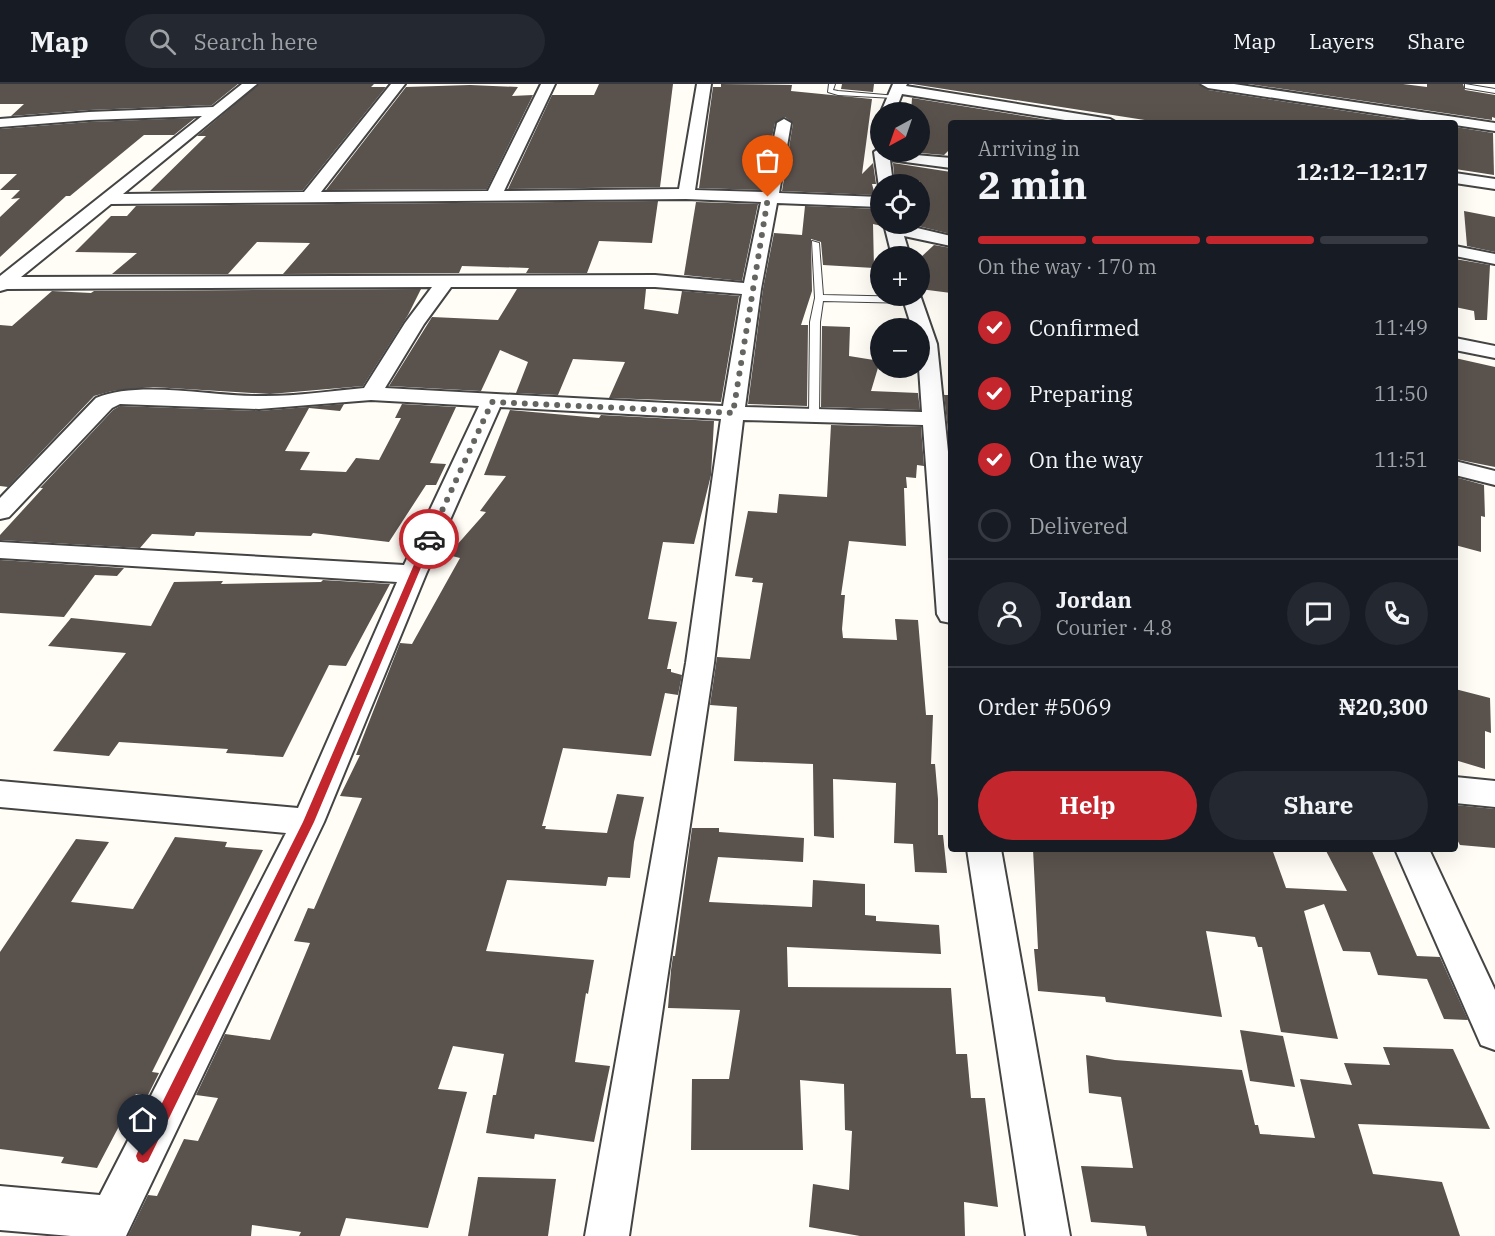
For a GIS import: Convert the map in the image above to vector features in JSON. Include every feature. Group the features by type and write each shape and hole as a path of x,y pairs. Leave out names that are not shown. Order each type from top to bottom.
{"street":[{"path":"2,284 250,84"},
{"path":"309,197 398,84"},
{"path":"494,196 548,84"},
{"path":"686,194 704,84"},
{"path":"1208,84 1448,120"},
{"path":"897,90 1091,120"},
{"path":"0,123 89,116 218,111"},
{"path":"1458,121 1495,127"},
{"path":"607,1236 700,663 752,289 784,123"},
{"path":"930,160 948,163"},
{"path":"1458,178 1495,184"},
{"path":"108,199 686,194 870,202"},
{"path":"924,234 948,240"},
{"path":"1458,253 1495,259"},
{"path":"2,284 447,280 656,281 752,289"},
{"path":"371,393 415,323 447,280"},
{"path":"915,306 935,346 932,419 948,583"},
{"path":"1458,345 1495,352"},
{"path":"0,512 104,403 115,398 130,396 259,403 371,393 492,402 932,419"},
{"path":"0,1208 108,1227 308,822 413,574 492,402"},
{"path":"1458,469 1495,477"},
{"path":"0,550 413,574"},
{"path":"1458,790 1495,794"},
{"path":"0,794 308,822"},
{"path":"984,852 1048,1236"},
{"path":"1413,852 1495,1032"}],"lane":[{"path":"832,84 830,91 838,93 897,90"},
{"path":"1468,84 1467,87 1495,91"},
{"path":"814,243 819,298 815,322 814,416"},
{"path":"819,298 870,298"}],"building":[{"path":"0,84 238,84 212,105 11,116 24,104 0,104"},
{"path":"259,84 374,84 371,87 386,87 303,190 150,191 206,136 197,136"},
{"path":"599,84 673,84 660,187 508,189 552,95 594,95"},
{"path":"721,84 792,85 791,91 872,99 862,174 873,163 875,174 870,174 870,195 782,191 793,123 785,117 775,123 761,190 699,188 713,87 721,87"},
{"path":"842,84 874,84 873,92 841,89"},
{"path":"912,84 1199,84 1208,90 1405,120 1145,120"},
{"path":"1249,84 1403,84 1427,87 1427,84 1463,84 1465,90 1495,95 1495,118 1492,117 1492,120"},
{"path":"470,85 518,87 512,96 533,95 487,189 326,190 406,87"},
{"path":"912,98 1049,120 948,120 948,151 944,155 930,154 930,102 912,102"},
{"path":"195,118 174,135 144,135 70,196 66,196 0,257 0,217 20,198 11,199 20,190 0,190 17,174 0,174 0,129 89,122"},
{"path":"1458,127 1493,133 1494,175 1458,169"},
{"path":"893,163 948,172 948,233 930,229 930,174 894,174"},
{"path":"658,201 652,243 599,241 587,273 526,273 529,268 462,266 459,273 283,274 310,243 257,242 228,274 112,274 137,253 75,252 111,216 127,216 136,206"},
{"path":"696,202 758,204 742,281 684,275"},
{"path":"805,206 870,209 870,234 873,234 874,246 870,246 870,268 823,265 821,242 811,239 812,291 801,325 808,325 807,406 748,404 763,289 774,233 802,235"},
{"path":"1464,211 1495,217 1495,252 1467,246"},
{"path":"934,245 948,247 948,293 930,290 930,249"},
{"path":"1458,260 1490,265 1487,320 1475,320 1474,311 1458,308"},
{"path":"421,289 408,315 363,386 270,394 153,387 112,391 94,396 8,487 0,486 0,325 12,326 52,291 91,293 94,291"},
{"path":"517,289 646,289 644,309 678,314 682,291 739,296 721,402 609,398 625,362 573,359 558,395 516,393 528,362 500,350 481,391 389,386 432,317 498,320"},
{"path":"822,326 850,327 849,356 870,359 870,378 875,378 871,391 918,393 920,410 821,407"},
{"path":"1458,359 1495,367 1495,467 1458,460"},
{"path":"944,395 948,395 948,432"},
{"path":"344,404 340,411 309,408 285,451 310,452 300,470 346,472 356,458 379,460 401,418 395,418 402,404 456,407 430,463 446,464 436,485 426,485 389,542 313,533 311,536 196,532 194,536 152,534 140,548 0,540 0,535 43,488 40,488 113,410 120,406 259,411"},
{"path":"510,410 599,418 601,415 714,421 711,475 694,544 663,542 648,619 677,622 667,669 682,675 678,695 665,693 651,756 563,748 542,826 546,826 545,829 607,833 617,794 644,797 634,842 630,878 608,877 606,886 507,880 486,951 594,960 588,994 586,993 575,1062 610,1066 594,1142 535,1134 534,1139 486,1133 504,1054 453,1046 438,1089 467,1092 428,1228 346,1218 340,1236 299,1236 301,1232 252,1225 251,1236 128,1236 148,1195 157,1196 184,1139 198,1141 218,1098 196,1095 225,1034 270,1040 310,943 294,941 308,908 314,909 362,798 340,796 360,755 356,755 400,643 412,644 460,558 448,555 486,512 480,511 506,476 484,475"},
{"path":"831,425 921,427 924,466 917,465 916,478 906,477 907,488 904,488 906,546 849,541 841,595 845,595 842,629 843,638 897,640 895,619 918,620 926,715 933,715 931,764 935,764 938,835 943,835 947,873 915,872 913,844 894,843 896,783 833,779 834,838 814,836 813,764 734,761 737,707 710,705 717,657 750,659 763,583 752,582 753,578 735,576 748,511 777,513 779,494 827,497"},
{"path":"1458,478 1484,485 1485,517 1481,516 1481,552 1458,546"},
{"path":"0,560 124,568 117,576 95,575 64,617 0,613"},
{"path":"323,580 390,584 346,666 329,665 283,757 226,753 228,749 119,742 109,756 53,751 126,653 48,646 71,618 151,626 174,582 223,581 221,584 321,582"},
{"path":"1458,690 1490,698 1491,733 1485,731 1485,769 1458,761"},
{"path":"1458,805 1495,809 1495,848 1460,845 1458,841"},
{"path":"692,828 719,828 719,832 804,838 803,862 718,857 709,902 812,907 813,880 865,884 865,915 876,916 876,921 939,925 941,954 787,947 788,987 951,988 956,1054 967,1054 971,1098 985,1098 998,1207 964,1202 965,1236 860,1236 809,1227 813,1184 849,1190 852,1131 845,1130 844,1084 800,1080 803,1150 691,1150 692,1079 729,1079 740,1010 668,1008 671,970 673,956 675,956"},
{"path":"175,837 227,842 225,847 263,850 152,1072 159,1073 148,1095 136,1094 97,1168 61,1163 64,1157 0,1149 0,952 76,839 109,842 71,902 133,909"},
{"path":"1033,852 1273,852 1286,888 1347,891 1327,852 1372,852 1417,956 1440,957 1468,1020 1444,1019 1427,979 1378,975 1370,952 1343,951 1324,904 1304,911 1338,1039 1281,1032 1262,947 1258,947 1255,937 1206,931 1222,1017 1106,1002 1105,997 1038,991 1034,949 1038,949"},
{"path":"1240,1030 1283,1036 1295,1087 1250,1081"},
{"path":"1383,1047 1453,1049 1490,1129 1358,1124 1373,1174 1442,1182 1460,1236 1147,1236 1145,1226 1091,1222 1081,1166 1133,1168 1121,1097 1089,1093 1086,1055 1115,1060 1242,1070 1255,1125 1258,1125 1260,1134 1315,1138 1300,1079 1352,1085 1344,1063 1390,1065"},
{"path":"478,1177 556,1179 548,1236 468,1236"}],"way so far":[{"path":"429,539 492,402 733,413 768,197"}],"route":[{"path":"143,1156 308,822 429,539"}]}
